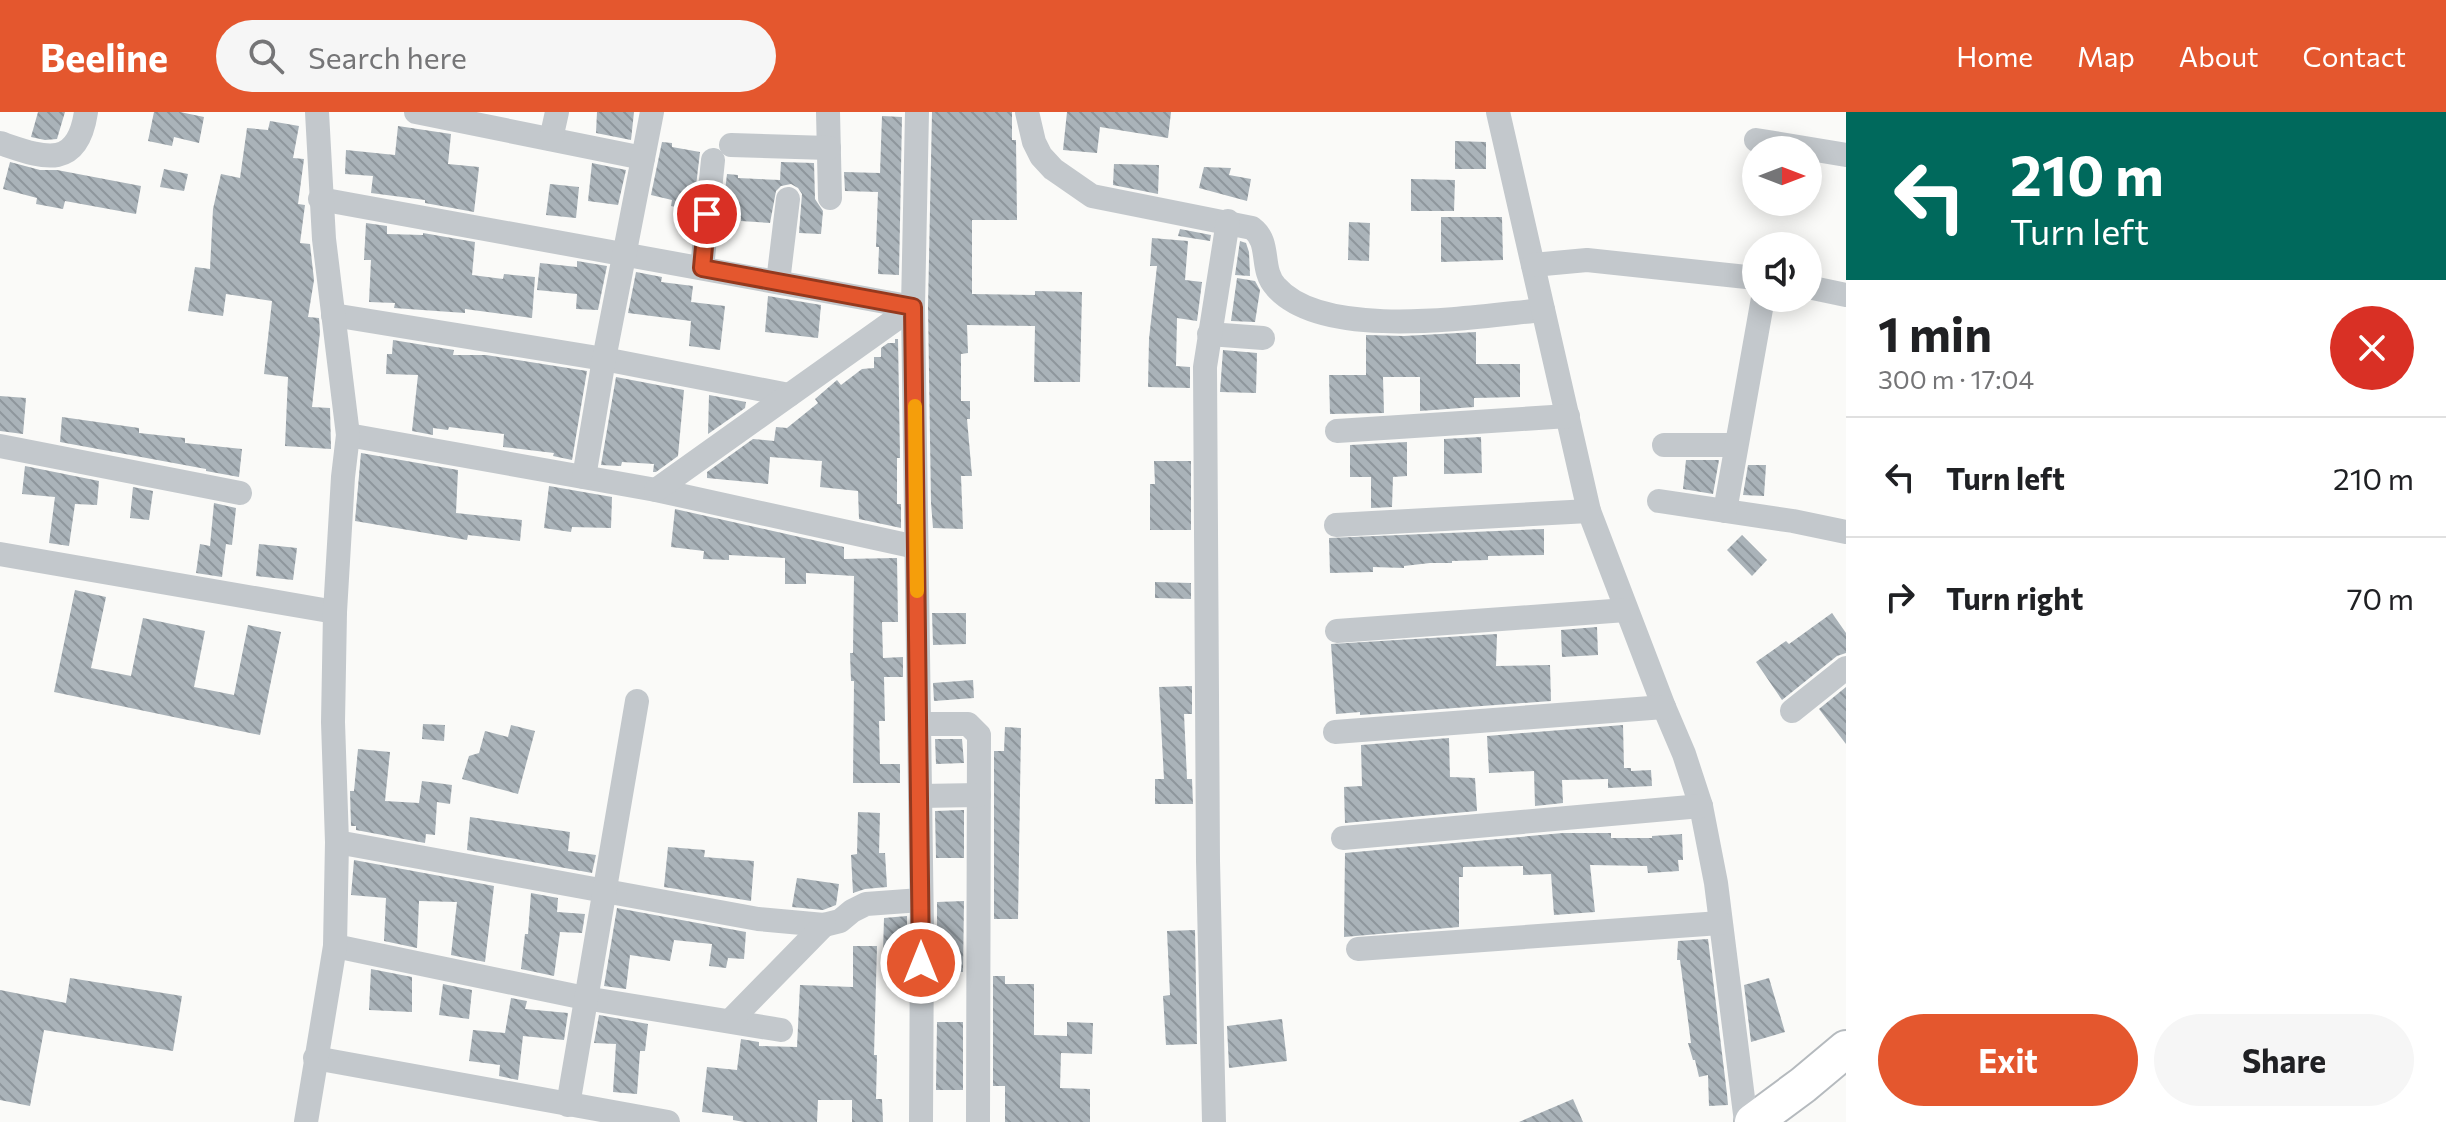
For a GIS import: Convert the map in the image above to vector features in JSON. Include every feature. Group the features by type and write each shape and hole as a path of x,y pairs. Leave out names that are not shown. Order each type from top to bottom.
{"main road":[{"path":"1753,1122 1846,1049"}],"street":[{"path":"0,143 41,157 62,155 75,143 86,112"},
{"path":"306,1122 335,946 335,612 348,435 320,199 317,112"},
{"path":"416,112 643,158"},
{"path":"551,139 557,112"},
{"path":"584,477 652,112"},
{"path":"828,112 830,198"},
{"path":"917,112 913,307 921,1122"},
{"path":"1027,112 1034,142 1041,156 1053,169 1092,196 1243,224 1260,234 1269,277 1287,297 1307,307 1340,316 1381,321 1419,321 1543,310"},
{"path":"1498,112 1589,511 1684,754 1701,806 1746,1122"},
{"path":"702,268 722,152 829,148"},
{"path":"1822,151 1846,155"},
{"path":"320,199 913,307"},
{"path":"778,282 788,199"},
{"path":"1214,1122 1205,394 1209,334 1228,221"},
{"path":"1533,265 1587,260 1742,277"},
{"path":"1822,290 1846,295"},
{"path":"656,490 913,307"},
{"path":"1725,511 1760,312"},
{"path":"333,315 604,359 789,395"},
{"path":"1209,334 1263,338"},
{"path":"1337,431 1568,416"},
{"path":"348,435 656,490 916,547"},
{"path":"1664,445 1736,445"},
{"path":"0,446 240,493"},
{"path":"1659,501 1846,532"},
{"path":"1336,525 1589,511"},
{"path":"0,554 335,612"},
{"path":"1337,631 1626,610"},
{"path":"1792,711 1846,668"},
{"path":"568,1105 637,701"},
{"path":"1335,732 1664,707"},
{"path":"919,724 968,724 979,735 978,1122"},
{"path":"920,796 979,795"},
{"path":"1343,838 1701,806"},
{"path":"337,842 758,919 824,925 840,921 866,904 921,900"},
{"path":"1358,949 1720,923"},
{"path":"730,1021 824,925"},
{"path":"335,946 585,998 781,1030"},
{"path":"315,1058 668,1122"}],"building":[{"path":"38,112 65,112 57,139 31,137"},
{"path":"154,112 180,112 204,117 199,143 174,137 172,146 148,141"},
{"path":"597,112 634,112 631,140 596,133"},
{"path":"932,112 1012,112 1012,140 1016,140 1017,220 972,220 972,294 1082,292 1080,382 1034,382 1035,326 967,325 968,353 961,354 961,401 970,401 970,419 967,419 972,476 961,476 963,529 933,528 931,503 928,307"},
{"path":"1067,112 1171,112 1168,138 1100,127 1097,153 1063,150"},
{"path":"882,116 902,117 899,275 878,274 878,192 845,191 844,172 880,173"},
{"path":"270,121 299,126 293,158 304,159 298,204 305,205 300,243 310,244 314,280 308,317 319,318 320,332 312,407 330,408 331,449 285,446 288,377 264,374 272,301 226,294 223,316 188,311 195,267 210,269 213,209 221,174 240,178 247,128 268,130"},
{"path":"398,126 451,134 448,164 479,167 474,212 425,203 425,200 371,193 373,176 345,174 346,150 395,155"},
{"path":"1455,141 1486,142 1486,169 1455,169"},
{"path":"662,142 700,152 693,211 671,206 672,200 651,195"},
{"path":"10,162 40,170 57,170 141,186 136,214 65,201 63,209 36,204 37,198 3,189"},
{"path":"781,162 814,163 815,199 823,211 821,234 799,233 802,194 791,184 781,186 776,191 770,223 722,216 727,174 738,175 738,178 780,180"},
{"path":"592,163 626,170 618,205 588,201"},
{"path":"1114,164 1159,165 1158,194 1113,185"},
{"path":"1204,167 1231,168 1229,175 1251,179 1247,201 1199,188"},
{"path":"164,169 188,174 184,191 160,187"},
{"path":"1411,179 1455,180 1454,211 1411,211"},
{"path":"550,184 579,187 576,218 546,215"},
{"path":"1441,217 1502,217 1503,260 1441,262"},
{"path":"1349,222 1370,223 1369,261 1348,260"},
{"path":"366,223 387,226 387,234 423,233 475,242 472,275 503,279 504,274 535,277 532,318 465,309 465,313 394,308 395,303 369,302 371,260 364,260"},
{"path":"1180,229 1211,235 1210,241 1178,236"},
{"path":"1152,238 1188,241 1185,280 1202,282 1197,321 1177,318 1176,366 1190,367 1190,388 1148,387 1149,339 1157,266 1150,266"},
{"path":"1240,241 1246,243 1249,252 1250,276 1235,275"},
{"path":"577,261 607,266 598,310 576,309 577,294 537,290 540,263 577,267"},
{"path":"636,272 662,277 661,282 693,286 691,302 725,306 720,350 689,346 691,321 628,313"},
{"path":"1237,278 1255,281 1260,290 1255,322 1231,321"},
{"path":"768,296 821,305 818,338 765,332"},
{"path":"1476,332 1476,364 1520,364 1520,397 1474,398 1474,407 1420,411 1420,377 1383,377 1384,413 1330,414 1329,375 1366,375 1366,335"},
{"path":"898,339 900,458 897,458 897,504 901,504 901,528 859,519 858,491 820,487 822,461 770,457 768,484 707,478 707,472 753,439 774,441 776,427 787,428 818,403 815,399 837,380 841,385 862,369 874,368 874,357 881,357 881,348 895,343"},
{"path":"393,340 454,350 453,355 486,355 587,371 572,460 553,456 554,453 503,447 504,434 449,427 448,430 433,428 433,435 412,431 418,375 386,374 387,354 392,354"},
{"path":"1223,350 1257,353 1256,393 1220,392"},
{"path":"616,377 684,390 678,456 656,472 653,472 654,464 622,462 621,466 601,465"},
{"path":"709,395 746,402 745,408 708,434"},
{"path":"0,396 26,398 23,434 0,431"},
{"path":"62,417 139,428 139,433 185,438 185,443 242,449 239,477 60,442"},
{"path":"1481,437 1482,473 1444,474 1444,439"},
{"path":"1407,442 1407,476 1393,477 1392,507 1371,508 1371,477 1350,477 1350,445"},
{"path":"361,453 458,470 456,513 522,520 520,541 468,535 467,540 355,521"},
{"path":"1686,460 1719,460 1713,494 1683,489"},
{"path":"1154,461 1191,461 1191,530 1150,530 1150,484 1155,484"},
{"path":"1748,465 1766,465 1764,496 1743,495"},
{"path":"25,466 99,481 97,505 75,504 69,546 49,543 55,497 22,494"},
{"path":"549,486 612,497 611,528 572,527 571,532 544,528"},
{"path":"133,487 153,491 149,520 130,518"},
{"path":"214,503 236,508 232,545 226,544 222,577 196,573 200,544 210,546"},
{"path":"675,509 844,547 844,559 897,558 898,622 882,622 883,658 903,657 903,677 884,677 885,721 879,721 880,764 900,764 900,783 853,783 854,681 851,681 850,653 853,653 854,576 806,573 806,584 785,584 785,558 729,555 729,560 703,559 704,551 671,547"},
{"path":"1544,529 1544,555 1488,556 1488,560 1430,563 1404,568 1373,567 1373,572 1330,573 1329,538"},
{"path":"1742,535 1767,560 1752,576 1727,550"},
{"path":"259,544 297,548 293,580 256,576"},
{"path":"1155,582 1191,583 1191,599 1155,598"},
{"path":"75,590 106,597 91,668 131,676 143,618 205,631 194,687 234,695 248,625 281,632 260,735 54,692"},
{"path":"932,613 966,613 966,644 933,645"},
{"path":"1832,613 1846,633 1846,653 1837,656 1782,700 1756,662 1786,641 1789,644"},
{"path":"1597,627 1598,655 1562,657 1561,630"},
{"path":"1497,634 1496,666 1550,665 1551,701 1360,715 1360,712 1336,714 1331,644"},
{"path":"973,680 974,698 934,701 933,683"},
{"path":"1192,686 1192,714 1184,714 1187,779 1192,779 1193,804 1155,804 1155,779 1164,779 1159,687"},
{"path":"1846,687 1846,744 1819,709"},
{"path":"423,724 445,725 444,741 422,739"},
{"path":"511,725 535,731 518,794 462,779 469,756 479,753 485,731 508,737"},
{"path":"1623,725 1624,768 1631,768 1631,771 1651,770 1652,786 1608,788 1608,779 1562,780 1563,803 1535,806 1534,771 1489,773 1487,736"},
{"path":"1005,727 1021,728 1018,919 994,919 994,751 1004,751"},
{"path":"1449,738 1450,777 1475,778 1477,811 1345,823 1344,787 1362,786 1361,745"},
{"path":"935,739 962,739 964,763 936,764"},
{"path":"358,749 390,752 385,801 419,803 422,781 452,785 450,804 437,802 435,835 426,834 425,843 356,830 356,826 351,826 350,791 354,791"},
{"path":"964,810 964,858 936,858 935,811"},
{"path":"858,812 880,813 879,853 885,853 887,887 853,893 851,855 857,854"},
{"path":"470,817 570,832 568,851 596,855 592,873 467,850"},
{"path":"1563,833 1611,833 1611,838 1682,834 1683,860 1678,860 1679,871 1648,873 1647,866 1590,865 1595,912 1554,915 1551,874 1523,875 1523,866 1463,867 1463,877 1459,877 1459,927 1344,937 1345,853"},
{"path":"668,847 705,850 704,857 754,861 751,901 664,887"},
{"path":"354,860 494,886 485,962 451,955 457,902 419,901 417,948 384,941 386,898 351,895"},
{"path":"797,878 839,884 836,905 823,910 792,907"},
{"path":"531,893 558,898 557,912 585,914 582,933 560,932 554,976 521,969"},
{"path":"964,901 963,972 937,972 937,902"},
{"path":"617,908 746,932 744,959 728,958 726,968 709,966 712,944 674,940 670,961 630,955 626,989 604,986"},
{"path":"907,916 907,953 883,953 884,918"},
{"path":"1195,930 1197,1044 1166,1045 1163,996 1170,995 1167,931"},
{"path":"1708,939 1728,1105 1709,1106 1708,1075 1699,1077 1688,1043 1691,1043 1680,960 1677,960 1678,941"},
{"path":"853,946 877,946 874,1055 877,1055 876,1099 882,1099 883,1122 852,1122 852,1100 818,1100 817,1122 744,1122 733,1120 733,1116 702,1112 707,1067 737,1070 741,1039 759,1042 759,1046 797,1047 800,985 853,987"},
{"path":"371,969 412,977 412,1012 369,1010"},
{"path":"993,976 1005,976 1005,984 1034,984 1034,1035 1067,1036 1067,1022 1093,1023 1092,1054 1061,1053 1060,1088 1090,1089 1090,1122 1005,1122 1005,1086 993,1086"},
{"path":"70,978 182,996 173,1051 44,1030 30,1106 0,1100 0,990 66,1003"},
{"path":"1769,978 1785,1032 1751,1042 1744,985"},
{"path":"443,984 472,990 469,1019 439,1015"},
{"path":"511,998 527,1001 525,1009 568,1013 564,1040 523,1036 518,1080 499,1076 500,1065 469,1061 473,1030 505,1033"},
{"path":"599,1015 648,1024 645,1051 640,1051 637,1094 613,1092 616,1044 594,1043"},
{"path":"1282,1019 1287,1061 1229,1068 1227,1026"},
{"path":"937,1022 963,1022 963,1090 936,1090"},
{"path":"1573,1099 1583,1122 1519,1122"}],"slow traffic":[{"path":"915,406 917,591"}],"route":[{"path":"707,214 702,268 913,307 921,963"}]}
